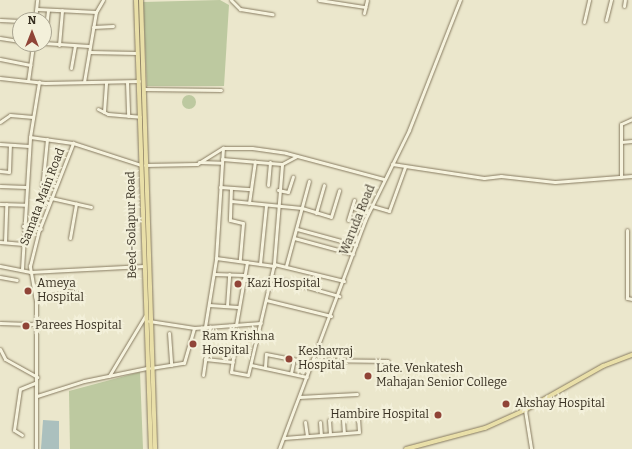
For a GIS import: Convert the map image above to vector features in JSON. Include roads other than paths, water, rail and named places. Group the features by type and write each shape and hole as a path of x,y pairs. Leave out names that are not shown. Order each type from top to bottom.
{"main road":[{"name":"Beed-Solapur Road","path":"136,0 149,321 151,449"},
{"name":"Beed-Solapur Road","path":"141,0 145,316 155,449"},
{"path":"406,449 485,428 525,410 603,366 632,355"}],"street":[{"path":"37,0 37,12"},
{"path":"84,82 96,12 103,0"},
{"path":"231,0 240,9 273,14"},
{"path":"320,0 336,1 365,7"},
{"path":"364,13 367,0"},
{"name":"Waruda Road","path":"279,449 339,296 368,213 392,164 460,0"},
{"path":"584,22 589,0"},
{"path":"606,20 611,0"},
{"path":"624,6 626,0"},
{"path":"37,9 96,12"},
{"path":"58,45 62,10"},
{"path":"0,20 12,21"},
{"path":"93,27 113,26"},
{"path":"0,38 12,40"},
{"path":"52,44 89,46"},
{"path":"71,68 75,46"},
{"path":"28,81 32,52"},
{"path":"89,52 138,53"},
{"path":"0,59 30,65"},
{"path":"0,78 39,82 139,81"},
{"path":"30,137 39,82"},
{"path":"104,112 106,82"},
{"path":"127,82 128,116"},
{"path":"143,89 221,90"},
{"path":"98,109 104,112 140,117"},
{"path":"0,122 10,115 33,117"},
{"path":"621,177 621,124 632,119"},
{"name":"Samata Main Road","path":"22,269 23,226 30,137 73,143 143,165"},
{"path":"47,140 41,199 49,204"},
{"path":"620,142 632,141"},
{"name":"Samata Main Road","path":"36,377 35,296 30,272 32,252 51,198 73,143"},
{"path":"0,144 29,146"},
{"path":"0,171 9,172 10,145"},
{"path":"200,162 223,148 252,148 297,156 384,179"},
{"path":"205,327 216,258 223,148"},
{"path":"143,165 222,161 254,161 282,164 297,156"},
{"path":"249,203 254,161"},
{"path":"268,185 270,162"},
{"path":"207,348 234,351 231,372 248,375 274,265 278,190 282,164"},
{"path":"392,164 484,178 501,176 555,182 632,176"},
{"path":"372,206 389,210 405,167"},
{"path":"278,190 288,192 293,177"},
{"path":"286,266 309,181"},
{"path":"42,183 56,186"},
{"path":"316,213 324,185"},
{"path":"0,186 26,187"},
{"path":"220,187 251,189"},
{"path":"231,188 230,220 244,223 240,261"},
{"path":"230,202 302,208 331,217 339,190"},
{"path":"51,198 91,207"},
{"path":"348,220 354,200"},
{"path":"0,204 25,204"},
{"path":"4,242 6,204"},
{"path":"70,238 76,204"},
{"path":"260,264 266,204"},
{"path":"352,207 368,213"},
{"path":"0,221 6,222"},
{"path":"23,226 41,229"},
{"path":"296,229 356,245"},
{"path":"627,230 628,298 632,299"},
{"path":"294,238 353,254"},
{"path":"0,242 23,244"},
{"path":"216,258 286,266 344,281"},
{"path":"236,325 246,262"},
{"path":"0,266 22,269 30,272 144,266"},
{"path":"214,274 244,275"},
{"path":"227,306 229,274"},
{"path":"0,277 17,280"},
{"path":"271,278 339,296"},
{"path":"243,280 269,283"},
{"path":"35,296 57,289 77,292"},
{"path":"266,300 331,316"},
{"path":"209,304 238,307"},
{"path":"109,376 145,316"},
{"path":"149,321 194,328 261,322"},
{"path":"0,323 36,324"},
{"path":"203,375 210,326"},
{"path":"37,396 109,376 184,363 194,328"},
{"path":"169,333 171,365"},
{"path":"0,349 5,359 36,377"},
{"path":"266,367 266,354 313,361 388,361"},
{"path":"205,359 233,362"},
{"path":"291,373 294,359"},
{"path":"251,364 307,377"},
{"path":"35,449 36,377"},
{"path":"35,449 37,396 36,377"},
{"path":"22,436 14,430 20,388 35,383"},
{"path":"299,397 357,394"},
{"path":"525,410 531,449"},
{"path":"329,420 330,434"},
{"path":"343,420 344,433"},
{"path":"284,438 359,432 358,420"},
{"path":"305,422 307,436"},
{"path":"320,422 321,435"}],"place":[{"name":"Kazi Hospital","path":"238,284"},
{"name":"Ameya Hospital","path":"28,291"},
{"name":"Parees Hospital","path":"26,326"},
{"name":"Ram Krishna Hospital","path":"193,344"},
{"name":"Keshavraj Hospital","path":"289,359"},
{"name":"Late. Venkatesh Mahajan Senior College","path":"368,376"},
{"name":"Akshay Hospital","path":"506,404"},
{"name":"Hambire Hospital","path":"438,415"}]}
